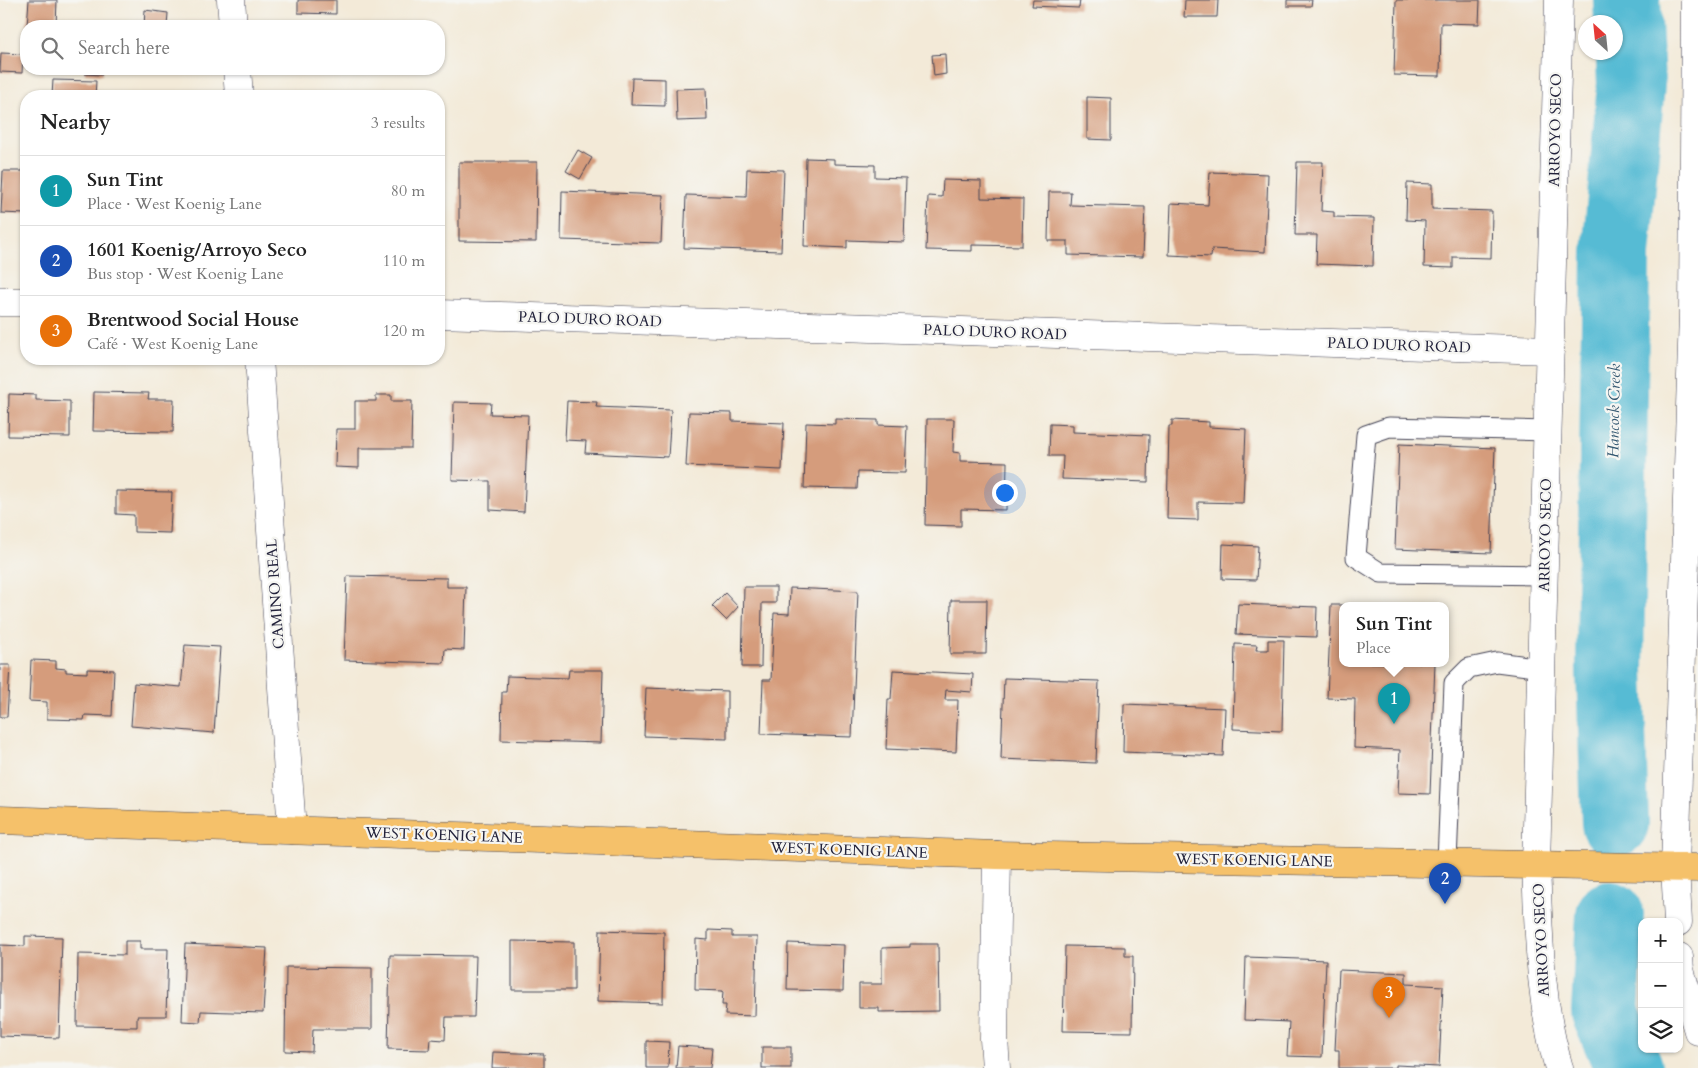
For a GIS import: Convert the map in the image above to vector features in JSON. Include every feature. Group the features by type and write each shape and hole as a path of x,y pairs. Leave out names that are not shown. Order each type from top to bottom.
{"main road":[{"name":"WEST KOENIG LANE","path":"0,820 997,855 1686,867"}],"street":[{"path":"231,0 233,20"},
{"name":"ARROYO SECO","path":"1559,0 1536,865 1545,1009 1559,1068"},
{"path":"1679,918 1686,867 1695,315 1695,0"},
{"path":"237,75 239,90"},
{"path":"0,302 20,302"},
{"name":"PALO DURO ROAD","path":"445,314 1550,350"},
{"name":"CAMINO REAL","path":"259,365 292,830"},
{"path":"996,1068 994,1038 997,855"},
{"path":"1679,963 1698,1031"}],"lane":[{"path":"1544,575 1381,574 1356,557 1366,435 1389,427 1548,431"},
{"path":"1447,863 1454,684 1469,668 1496,662 1542,668"}],"building":[{"path":"29,0 57,0 56,20 27,20"},
{"path":"298,0 336,0 336,14 298,13"},
{"path":"1033,0 1080,0 1079,8 1032,6"},
{"path":"1185,0 1218,0 1217,17 1184,17"},
{"path":"1287,0 1312,0 1311,6 1287,6"},
{"path":"1396,0 1480,0 1479,24 1441,23 1440,76 1394,75"},
{"path":"145,10 168,13 167,20 144,20"},
{"path":"1,53 20,54 20,73 0,72"},
{"path":"945,54 946,74 934,76 932,55"},
{"path":"632,78 665,79 665,106 631,105"},
{"path":"53,80 96,81 95,90 52,90"},
{"path":"706,88 707,120 677,121 676,89"},
{"path":"1087,97 1111,98 1111,140 1087,139"},
{"path":"578,150 592,158 580,179 566,171"},
{"path":"806,158 834,159 834,164 875,165 875,177 906,178 904,242 847,240 847,248 804,246"},
{"path":"459,162 537,162 536,242 459,241"},
{"path":"1297,162 1323,162 1321,211 1334,212 1334,217 1374,218 1373,266 1316,264 1317,235 1295,235"},
{"path":"747,169 784,170 781,251 684,248 686,195 746,197"},
{"path":"3,171 20,171 20,214 1,213"},
{"path":"1210,172 1268,174 1265,252 1212,249 1211,257 1169,255 1171,203 1208,205"},
{"path":"943,180 981,181 981,198 1023,199 1022,246 972,245 972,251 926,250 928,196 942,197"},
{"path":"1407,183 1432,184 1432,209 1492,211 1491,258 1453,257 1453,268 1424,267 1425,221 1406,220"},
{"path":"562,191 663,195 661,243 561,240"},
{"path":"1049,192 1071,192 1070,205 1145,207 1143,257 1068,255 1068,241 1048,241"},
{"path":"94,392 149,393 148,399 174,399 173,432 93,431"},
{"path":"9,394 36,395 36,400 70,401 70,437 8,436"},
{"path":"376,395 391,395 391,401 412,401 411,448 359,448 359,468 335,467 336,429 355,429 355,401 376,401"},
{"path":"567,401 597,402 596,407 671,410 668,457 585,453 586,441 565,440"},
{"path":"454,402 491,403 490,414 528,415 524,512 490,510 490,481 452,480"},
{"path":"689,412 732,413 732,421 784,423 782,470 686,466"},
{"path":"835,419 878,420 878,425 907,426 905,473 858,472 857,489 804,488 806,423 835,424"},
{"path":"927,419 954,419 953,452 960,453 960,461 1007,462 1006,510 961,509 961,526 925,525"},
{"path":"1172,420 1209,422 1209,427 1246,429 1243,503 1198,502 1198,520 1167,519 1169,426 1172,426"},
{"path":"1050,424 1073,425 1073,432 1149,435 1148,482 1062,479 1063,456 1049,456"},
{"path":"1399,444 1495,448 1491,553 1395,549"},
{"path":"116,491 172,492 170,533 134,532 134,515 116,514"},
{"path":"1223,544 1258,546 1256,580 1222,579"},
{"path":"347,576 447,578 447,587 466,587 464,650 445,649 444,663 344,660"},
{"path":"744,587 776,587 776,603 762,603 761,667 742,667"},
{"path":"790,588 858,591 852,737 761,734 763,680 771,680 774,613 789,614"},
{"path":"725,593 738,607 726,620 712,606"},
{"path":"951,600 987,600 986,654 950,654"},
{"path":"1238,604 1317,607 1316,637 1236,634"},
{"path":"1331,605 1339,605 1339,667 1435,667 1430,794 1398,793 1400,750 1354,748 1355,699 1327,698"},
{"path":"1268,640 1284,640 1282,731 1233,729 1235,644 1257,645 1256,650 1268,650"},
{"path":"185,645 220,647 214,733 131,726 134,683 181,687"},
{"path":"31,660 56,661 56,668 66,669 66,672 87,673 87,669 114,670 112,716 85,715 84,720 47,719 47,702 29,701"},
{"path":"0,665 10,665 7,717 0,717"},
{"path":"569,670 603,670 601,743 501,740 502,692 506,692 507,676 568,678"},
{"path":"893,670 973,674 972,692 946,690 945,700 958,700 956,752 886,749 888,699 891,699"},
{"path":"1004,678 1099,681 1096,763 1001,759"},
{"path":"646,688 727,691 727,739 644,736"},
{"path":"1124,704 1225,708 1223,756 1123,752"},
{"path":"600,930 664,932 663,1003 598,1001"},
{"path":"708,930 732,931 732,937 757,937 755,1016 725,1015 726,1005 722,1005 723,991 695,990 696,939 708,940"},
{"path":"25,936 62,937 59,1038 0,1036 0,945 25,946"},
{"path":"125,941 140,941 140,949 168,949 166,1016 137,1016 137,1027 77,1026 78,954 125,955"},
{"path":"512,941 574,942 574,990 512,990"},
{"path":"788,943 844,945 843,991 787,990"},
{"path":"185,944 267,948 263,1013 201,1011 200,1022 182,1021"},
{"path":"910,944 938,944 939,1011 879,1012 879,1008 859,1008 859,984 882,984 882,948 910,947"},
{"path":"1065,946 1125,947 1125,956 1133,956 1132,1032 1063,1031"},
{"path":"390,955 476,956 474,1017 446,1017 445,1040 430,1039 429,1050 388,1049"},
{"path":"1246,957 1326,960 1322,1057 1287,1056 1289,1022 1244,1020"},
{"path":"286,967 372,968 372,1029 313,1029 312,1052 285,1051"},
{"path":"1339,970 1406,973 1406,984 1443,986 1439,1067 1396,1065 1396,1068 1339,1068 1339,1050 1335,1050"},
{"path":"646,1041 669,1042 668,1068 646,1068"},
{"path":"678,1046 712,1048 710,1068 676,1068"},
{"path":"762,1047 791,1047 791,1068 762,1068"},
{"path":"493,1052 544,1054 544,1068 492,1068"}],"waterway":[{"name":"Hancock Creek","path":"1615,823 1610,669 1616,254 1631,84 1627,0"},
{"name":"Hancock Creek","path":"1610,915 1605,1012 1629,1068"}],"place":[{"name":"Sun Tint","path":"1394,724"},
{"name":"1601 Koenig/Arroyo Seco","path":"1445,904"},
{"name":"Brentwood Social House","path":"1389,1018"}]}
